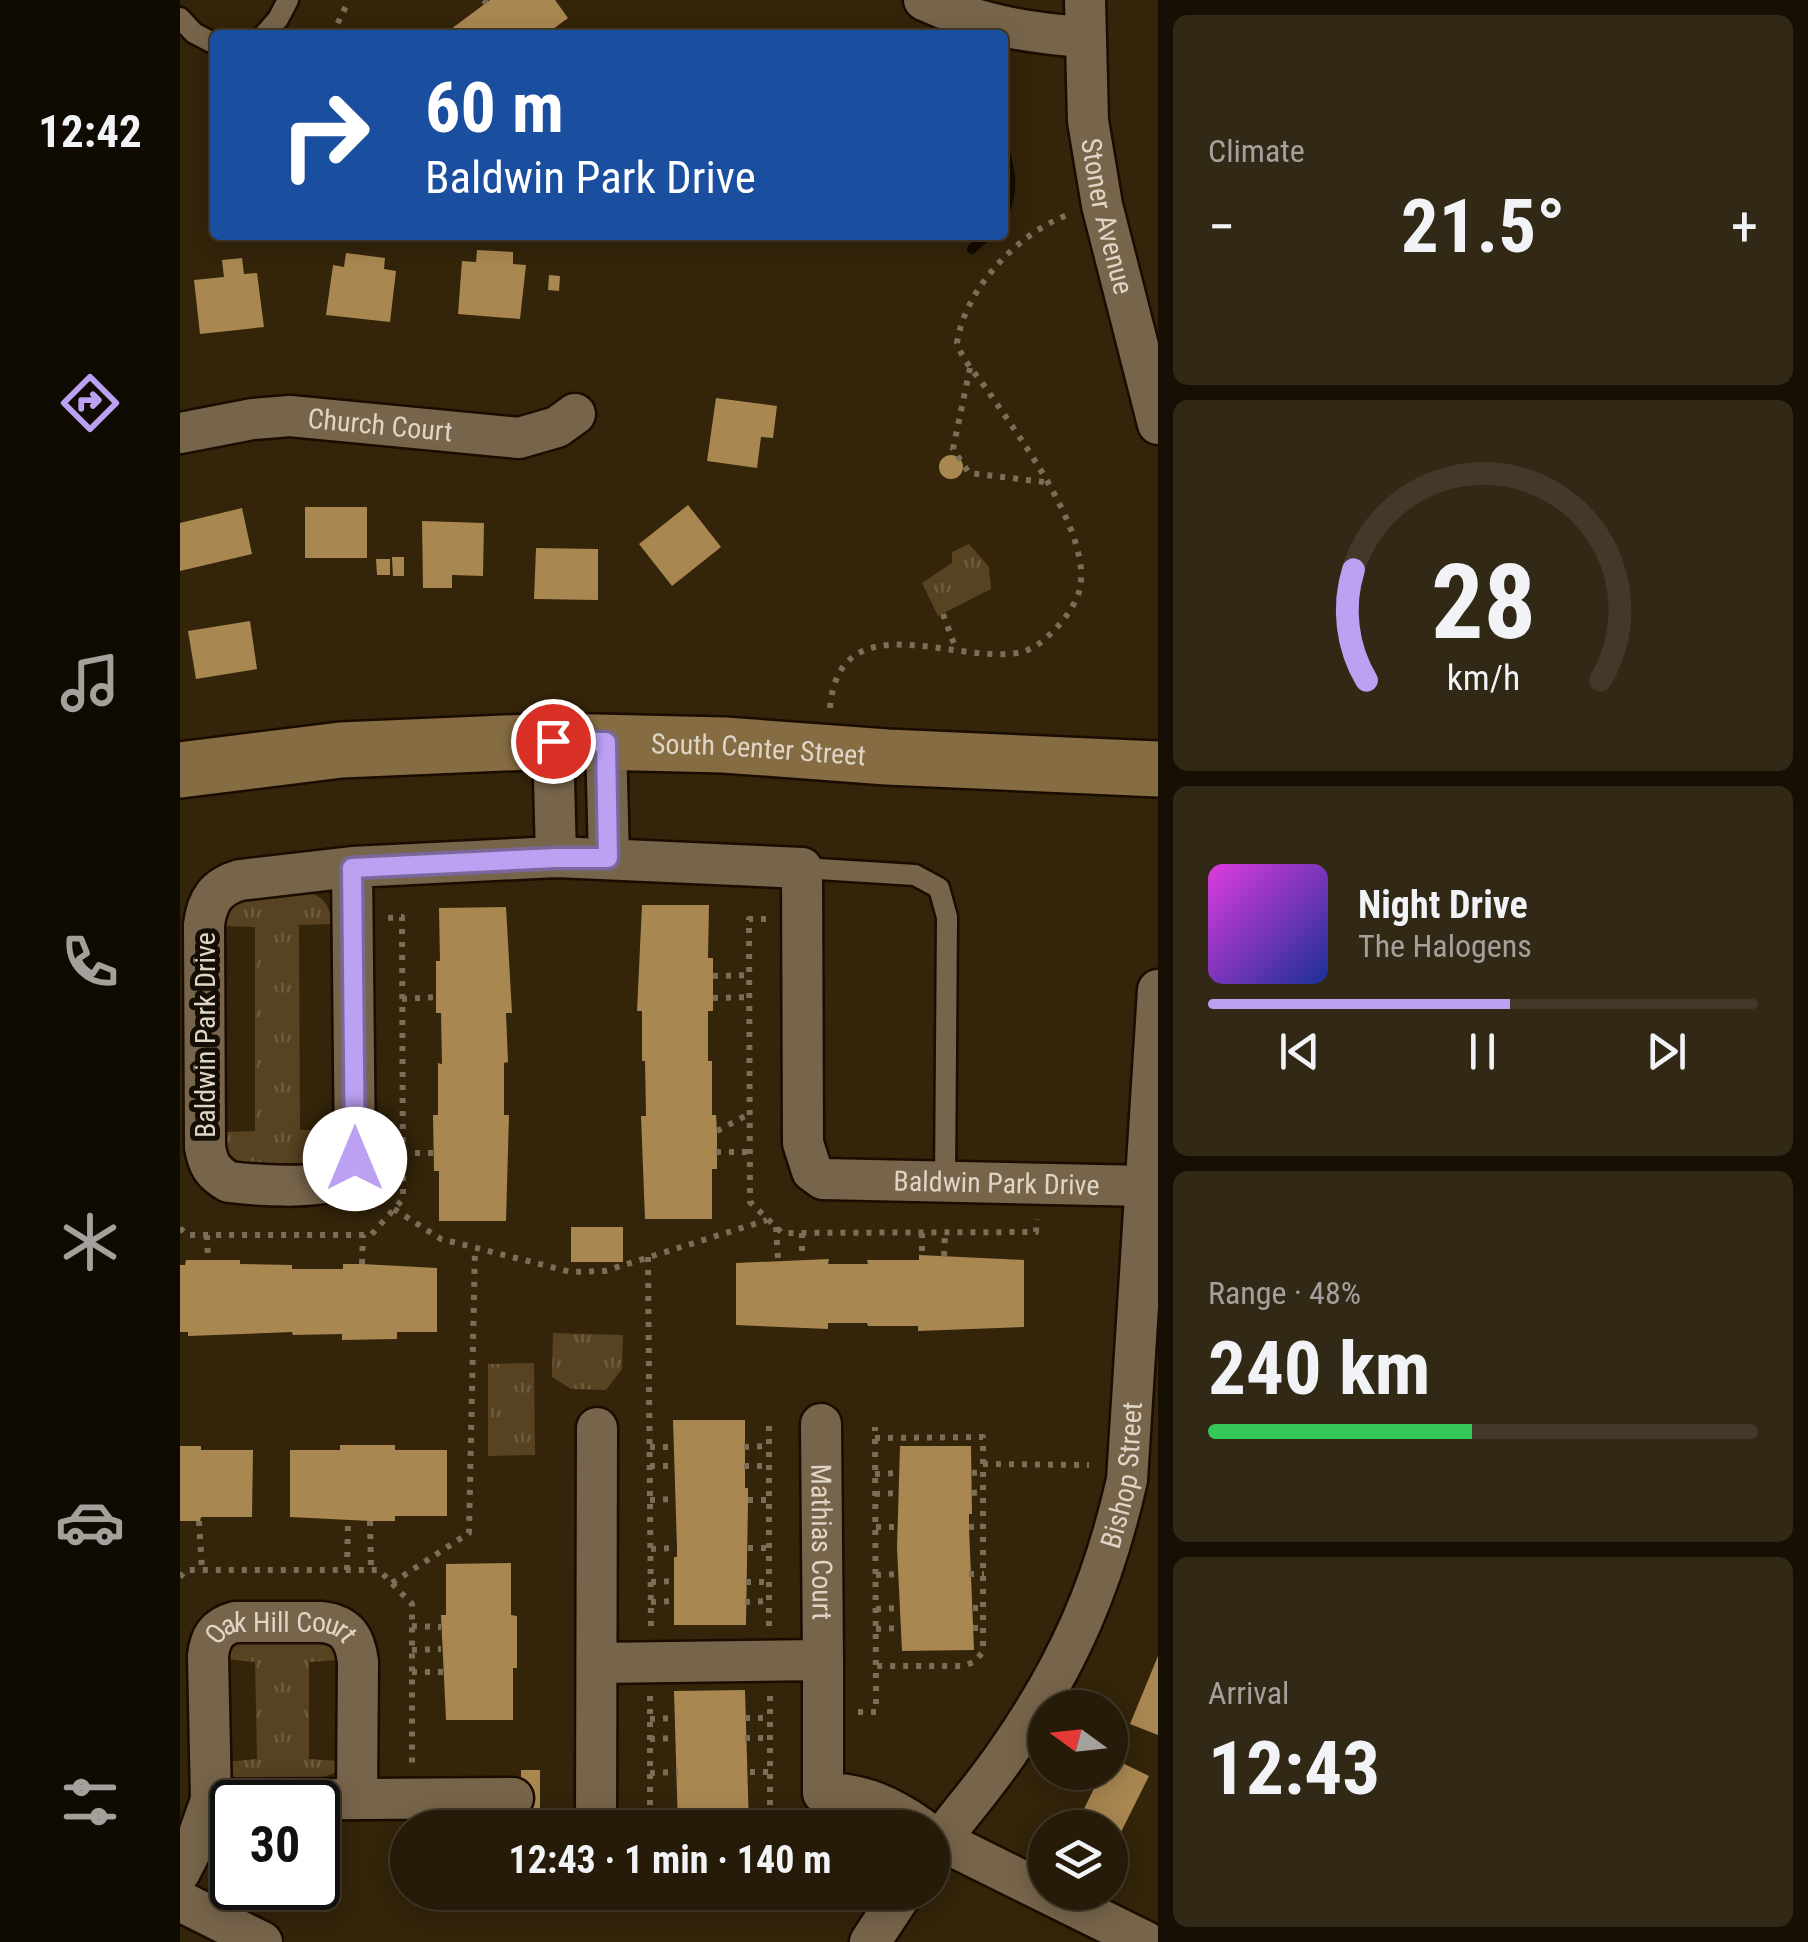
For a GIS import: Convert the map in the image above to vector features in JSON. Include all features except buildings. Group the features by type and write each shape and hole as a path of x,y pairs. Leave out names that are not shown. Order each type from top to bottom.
{"street":[{"path":"924,0 966,18 1007,29 1084,19"},
{"name":"Stoner Avenue","path":"1084,19 1091,138 1102,206 1143,312 1158,424"},
{"name":"Church Court","path":"180,433 253,418 290,416 519,438 557,427 574,414"},
{"path":"553,741 556,858"},
{"name":"South Center Street","path":"180,770 341,750 553,741 1158,769"},
{"path":"606,742 608,858"},
{"name":"Baldwin Park Drive","path":"352,868 355,1159 338,1180 322,1184 228,1182 215,1174 207,1162 205,1147 206,910 213,894 225,884 352,868 608,858 802,868 803,1144 812,1171 823,1179 1146,1186"},
{"name":"Bishop Street","path":"950,1818 1006,1754 1079,1634 1142,1482 1146,1186 1158,990"},
{"name":"Mathias Court","path":"822,1424 823,1810"},
{"path":"596,1810 597,1428"},
{"name":"Oak Hill Court","path":"211,1780 210,1643 224,1624 322,1622 347,1630 356,1644 357,1799"},
{"name":"Mathias Court","path":"597,1663 823,1660"},
{"name":"Mathias Court","path":"823,1810 847,1794 870,1800 886,1810"},
{"path":"340,1799 513,1798"},
{"name":"Oak Hill Court","path":"180,1872 210,1803"},
{"name":"Mathias Court","path":"950,1848 1146,1942"},
{"path":"180,1901 262,1942"},
{"path":"870,1942 891,1910"}],"lane":[{"path":"268,30 288,0"},
{"path":"180,18 194,33 210,41"},
{"path":"802,868 915,875 940,888 947,917 945,1183"}],"path":[{"path":"334,30 349,0"},
{"path":"830,708 842,668 866,649 899,644 1000,653 1031,648 1053,631 1072,606 1080,582 1078,552 1071,530 1046,482 958,348 957,337 981,287 1024,239 1040,226 1071,213"},
{"path":"970,367 953,449 969,473 1046,482"},
{"path":"942,614 956,649"},
{"path":"713,976 750,975"},
{"path":"402,999 436,997"},
{"path":"713,998 750,997"},
{"path":"717,1132 750,1113"},
{"path":"716,1152 749,1152"},
{"path":"402,1153 434,1153"},
{"path":"394,1210 440,1240 571,1272 605,1271 768,1219"},
{"path":"776,1227 778,1259"},
{"path":"922,1233 922,1255"},
{"path":"944,1256 945,1233"},
{"path":"802,1234 802,1259"},
{"path":"362,1264 363,1235"},
{"path":"207,1236 208,1260"},
{"path":"392,1582 469,1532 475,1248"},
{"path":"648,1258 651,1642"},
{"path":"768,1642 770,1420"},
{"path":"858,1712 876,1712 875,1427"},
{"path":"875,1438 983,1437 984,1526 982,1652 968,1665 876,1666"},
{"path":"744,1447 769,1446"},
{"path":"650,1448 673,1447"},
{"path":"650,1466 673,1466"},
{"path":"744,1466 769,1466"},
{"path":"972,1473 983,1468 1089,1466"},
{"path":"876,1474 900,1473"},
{"path":"972,1492 983,1492"},
{"path":"876,1494 900,1493"},
{"path":"650,1500 676,1499"},
{"path":"748,1500 769,1500"},
{"path":"347,1570 348,1521"},
{"path":"370,1521 371,1570"},
{"path":"199,1522 202,1570"},
{"path":"969,1526 984,1526"},
{"path":"876,1527 898,1527"},
{"path":"650,1548 677,1548"},
{"path":"748,1548 769,1548"},
{"path":"876,1574 898,1574"},
{"path":"969,1574 984,1574"},
{"path":"651,1582 674,1581"},
{"path":"746,1582 768,1582"},
{"path":"746,1602 769,1601"},
{"path":"651,1602 674,1602"},
{"path":"876,1608 902,1608"},
{"path":"973,1608 984,1608"},
{"path":"412,1626 441,1627"},
{"path":"876,1629 902,1628"},
{"path":"974,1628 984,1628"},
{"path":"412,1650 441,1648"},
{"path":"412,1672 446,1672"},
{"path":"770,1810 770,1694 787,1694"},
{"path":"633,1695 650,1695 650,1810"},
{"path":"650,1719 674,1718"},
{"path":"745,1718 770,1718"},
{"path":"650,1739 674,1738"},
{"path":"745,1738 770,1738"},
{"path":"650,1773 678,1772"},
{"path":"750,1772 770,1772"}],"green space":[{"path":"969,544 989,567 991,589 938,616 922,583 952,563 952,552"},
{"path":"305,892 325,902 332,924 299,925 300,1130 334,1130 331,1156 318,1163 239,1162 228,1153 225,1132 255,1131 255,927 224,926 225,921 229,911 241,901"},
{"path":"553,1333 623,1335 622,1369 606,1390 571,1389 552,1377"},
{"path":"534,1363 535,1455 488,1456 488,1364"},
{"path":"325,1642 335,1646 339,1660 309,1662 309,1759 339,1761 337,1771 296,1780 252,1780 230,1775 226,1762 257,1759 255,1662 226,1659 230,1645"}],"waterway":[{"path":"1008,167 1008,198"},
{"path":"972,249 982,240"}],"route":[{"path":"355,1159 352,868 608,858 606,742 553,741"}]}
